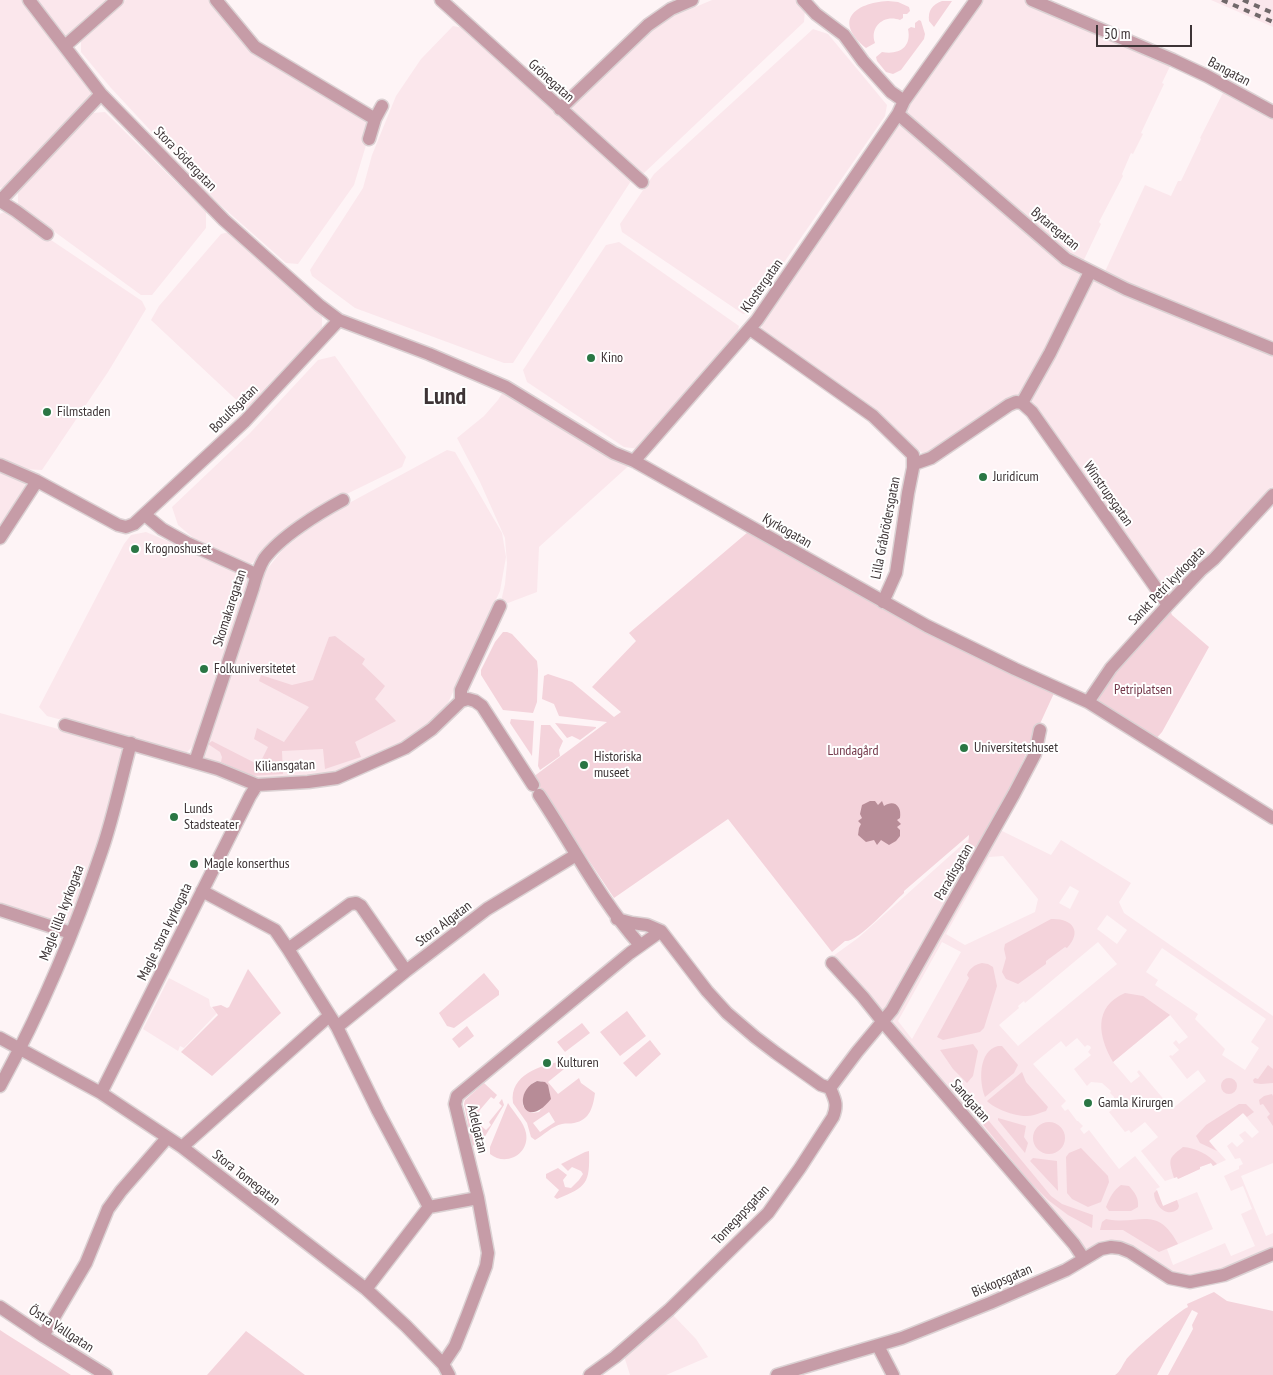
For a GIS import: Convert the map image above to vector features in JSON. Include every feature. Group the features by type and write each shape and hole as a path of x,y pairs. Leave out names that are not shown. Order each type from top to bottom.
{"street":[{"name":"Stora Södergatan","path":"29,0 101,94 224,220 319,305 339,320 429,354 506,387"},
{"path":"65,46 117,0"},
{"path":"216,0 255,46 375,119"},
{"name":"Grönegatan","path":"442,0 642,182"},
{"path":"560,109 648,25 671,9 692,0"},
{"path":"803,0 816,14 844,35 855,52 891,92 904,102"},
{"name":"Klostergatan","path":"634,461 750,329 898,114 904,102 976,0"},
{"name":"Bangatan","path":"1032,0 1173,60 1273,112"},
{"path":"47,234 16,210 0,201 101,94"},
{"path":"369,139 375,119 382,106"},
{"name":"Bytaregatan","path":"898,114 1060,255 1090,272 1165,306 1273,349"},
{"path":"1022,402 1050,353 1090,272"},
{"name":"Botulfsgatan","path":"0,465 37,481 118,525 126,527 134,524 244,421 339,320"},
{"path":"750,329 873,416 909,450 914,464"},
{"name":"Kyrkogatan","path":"506,387 614,453 634,461 883,602 956,640 1088,702 1273,818"},
{"name":"Lilla Gråbrödersgatan","path":"883,602 896,572 914,464 931,458 1009,405 1022,402"},
{"name":"Winstrupsgatan","path":"1022,402 1032,412 1168,605"},
{"path":"0,538 37,481"},
{"name":"Sankt Petri kyrkogata","path":"1088,702 1111,668 1273,495"},
{"name":"Skomakaregatan","path":"195,762 253,588 255,576 265,558 278,544 299,528 343,500"},
{"path":"145,515 174,536 251,572 255,576"},
{"path":"500,606 461,690 461,701 468,699 482,706 617,919 640,946 661,931"},
{"name":"Kiliansgatan","path":"65,725 218,769 257,785 308,782 337,778 405,748 432,729 461,701"},
{"name":"Paradisgatan","path":"883,1022 892,1010 994,832 1034,754 1040,730"},
{"name":"Magle lilla kyrkogata","path":"0,1086 21,1048 49,988 71,933 103,848 131,743"},
{"name":"Magle stora kyrkogata","path":"102,1093 257,785"},
{"name":"Stora Algatan","path":"337,1027 406,971 488,909 576,855"},
{"path":"202,891 275,930 337,1027 429,1207"},
{"path":"288,949 350,904 356,902 361,906 406,971"},
{"path":"0,910 71,933"},
{"path":"617,919 647,925 661,931 707,991 728,1013 755,1037 820,1085 830,1088 883,1022"},
{"name":"Adelgatan","path":"446,1370 486,1266 488,1253 478,1198 455,1104 457,1096 640,946"},
{"name":"Sandgatan","path":"832,963 863,996 1084,1259"},
{"path":"182,1148 329,1016"},
{"name":"Stora Tomegatan","path":"0,1038 102,1093 182,1148 366,1289 406,1326 446,1370"},
{"name":"Tomegapsgatan","path":"590,1375 615,1357 669,1310 768,1213 833,1117 836,1109 836,1100 830,1088"},
{"path":"43,1336 86,1263 108,1209 121,1191 167,1138"},
{"path":"366,1289 429,1207 478,1198"},
{"name":"Biskopsgatan","path":"777,1375 878,1346 990,1303 1066,1270 1101,1250 1111,1247 1130,1252 1160,1273 1181,1281 1197,1281 1231,1273 1273,1254"},
{"name":"Östra Vallgatan","path":"0,1307 106,1375"},
{"path":"878,1346 893,1375"}],"shaded area":[{"path":"0,0 22,0 93,92 88,104 10,185 0,188"},
{"path":"29,0 117,0 65,46"},
{"path":"126,0 209,0 251,52 370,121 370,132 354,185 298,264 286,263 218,203 111,88 81,52 81,37"},
{"path":"712,0 796,0 805,10 804,22 644,173 635,172 573,116 572,106 662,21"},
{"path":"976,0 1032,0 1173,60 1141,133 1143,134 1133,154 1131,153 1122,174 1123,176 1099,222 1101,224 1080,268 901,109"},
{"path":"1211,0 1273,0 1273,27"},
{"path":"453,26 464,28 631,181 513,363 504,363 355,308 312,276 310,270 363,188 372,155 396,96 421,59"},
{"path":"813,29 828,34 887,105 885,116 749,313 743,314 622,232 620,224 654,174"},
{"path":"1226,87 1273,112 1273,349 1102,278 1145,185 1171,196 1178,181 1181,181"},
{"path":"105,112 206,212 206,228 152,295 141,295 18,205 18,191 92,113"},
{"path":"905,124 1068,265 1273,352 1273,486 1172,595 1165,596 1026,407 1011,408 927,457 869,409 762,332 761,320 893,128"},
{"path":"4,212 45,236 142,301 146,309 108,372 42,470 23,469 0,460 0,214"},
{"path":"229,232 322,315 322,328 246,409 151,320 159,306 221,234"},
{"path":"619,242 739,326 736,338 639,449 624,447 527,382 523,370 606,245"},
{"path":"335,356 406,457 402,467 318,508 251,564 240,562 197,541 178,525 172,507 250,433 318,360"},
{"path":"506,387 634,461 539,547 537,592 500,606 507,563 505,538 480,482 457,438 484,416"},
{"path":"447,450 455,452 502,533 506,557 500,591 447,705 434,723 403,743 344,771 268,781 203,758 265,572 283,549 327,515"},
{"path":"0,472 22,480 27,488 0,531"},
{"path":"146,532 247,574 250,584 196,743 186,753 47,716 39,707 124,544 131,535"},
{"path":"0,713 124,747 126,753 87,888 73,923 64,929 0,905"},
{"path":"875,801 878,805 882,801 884,806 891,803 900,810 900,818 897,820 901,824 897,827 900,830 900,836 889,845 881,840 877,845 874,840 866,842 858,835 861,824 858,821 862,818 860,814 862,805"},
{"path":"996,828 1051,855 1061,840 1131,883 1119,902 1124,913 1273,1016 1273,1163 1241,1176 1266,1236 1273,1233 1273,1254 1190,1282 1120,1248 1084,1259 829,959 858,938 973,835","holes":["1003,856 1038,899 1035,912 965,945 946,934 989,857","1070,886 1079,891 1070,909 1059,903","1107,915 1127,930 1117,944 1097,929","942,942 961,952 912,1039 898,1021","1098,942 1117,964 1018,1046 999,1025 1019,1008 1018,1006 1024,1001 1025,1003","1162,948 1266,1019 1251,1042 1259,1048 1245,1070 1222,1055 1225,1049 1195,1019 1198,1014 1155,985 1158,980 1146,972","1170,1015 1188,1037 1179,1044 1176,1040 1173,1043 1179,1050 1172,1056 1169,1056 1187,1079 1198,1070 1206,1081 1172,1109 1139,1070 1137,1072 1140,1076 1131,1083 1113,1062","1077,1038 1085,1047 1087,1045 1090,1046 1091,1048 1088,1052 1091,1055 1074,1069 1087,1086 1091,1082 1102,1083 1111,1091 1110,1093 1114,1097 1113,1109 1109,1112 1125,1132 1129,1130 1131,1133 1145,1122 1158,1137 1141,1151 1165,1181 1177,1177 1178,1179 1200,1169 1200,1167 1211,1163 1213,1166 1226,1160 1209,1141 1243,1113 1259,1132 1252,1138 1245,1131 1239,1135 1244,1141 1237,1147 1232,1142 1227,1146 1235,1159 1240,1158 1243,1164 1239,1166 1239,1169 1224,1176 1231,1191 1243,1186 1252,1209 1241,1214 1255,1246 1231,1256 1225,1243 1173,1265 1167,1249 1213,1229 1197,1192 1163,1206 1156,1189 1160,1187 1135,1156 1119,1169 1089,1130 1084,1134 1080,1129 1083,1126 1068,1109 1065,1111 1061,1106 1066,1101 1033,1064 1061,1041 1066,1047"]},
{"path":"169,978 209,999 210,1006 217,1013 184,1048 180,1046 178,1051 143,1029"},
{"path":"537,1081 545,1082 548,1085 551,1099 542,1108 534,1112 528,1111 524,1107 524,1093 529,1086"},
{"path":"674,1316 696,1339 708,1357 666,1375 630,1375 624,1356 669,1317"}],"green space":[{"path":"888,1 898,2 909,7 910,11 907,14 903,14 903,18 900,20 889,19 880,23 874,31 875,43 866,48 851,30 849,22 852,15 866,5"},
{"path":"942,1 952,1 934,27 929,21 929,14 933,6"},
{"path":"919,20 925,34 924,39 901,70 893,74 886,72 876,57 882,52 888,53 902,49 908,41 908,29 911,27 915,28 915,23"},
{"name":"Lundagård","path":"748,532 945,642 1055,691 988,837 969,862 962,855 968,847 969,835 904,891 884,913 858,936 845,941 832,952 728,819 614,898 533,777 607,722 559,716 554,704 542,699 544,676 548,674 572,682 614,717 621,712 592,687 636,641 629,633"},
{"name":"Petriplatsen","path":"1168,605 1172,615 1209,647 1162,732 1153,742 1088,702"},
{"path":"503,632 512,634 537,661 537,702 533,713 503,710 481,675 481,670 495,642"},
{"path":"335,636 365,659 362,664 385,686 375,699 396,721 355,742 361,757 325,769 323,749 282,751 283,774 251,776 221,762 220,752 208,744 212,741 259,765 268,747 254,739 257,728 284,742 309,707 259,681 261,675 292,685 313,680 329,637"},
{"path":"511,719 534,721 532,756 510,723"},
{"path":"555,723 596,728 580,740 572,736 567,738"},
{"path":"541,725 550,725 563,741 559,750 560,756 540,770 538,766"},
{"path":"1051,919 1070,923 1075,931 1072,942 1067,948 1065,947 1046,961 1046,964 1018,984 1006,979 1002,972 1006,958 1005,944"},
{"path":"982,963 993,967 997,986 984,1028 980,1032 943,1040 937,1037 969,978 968,973 973,967"},
{"path":"248,969 281,1013 212,1076 181,1052 218,1015 212,1007 221,1005 229,1007"},
{"path":"484,973 499,991 499,995 454,1028 447,1026 439,1013"},
{"path":"1125,993 1143,996 1170,1015 1113,1062 1104,1042 1101,1023 1103,1014 1108,1006"},
{"path":"627,1011 646,1036 620,1056 600,1032"},
{"path":"582,1023 590,1033 565,1052 557,1042"},
{"path":"467,1026 474,1036 459,1048 452,1039"},
{"path":"650,1040 661,1054 636,1077 623,1063"},
{"path":"973,1044 978,1051 973,1076 967,1083 953,1069 940,1050"},
{"path":"1002,1046 1018,1065 1014,1073 985,1097 981,1076 984,1060 991,1049"},
{"path":"566,1061 569,1065 548,1082 558,1094 579,1078 581,1083 595,1093 593,1103 590,1112 584,1119 574,1123 558,1125 535,1140 531,1137 527,1123 513,1103 513,1093 521,1078 536,1069","holes":["537,1081 541,1081 549,1090 550,1098 539,1112 532,1113 523,1106 523,1098 528,1088","549,1112 555,1122 540,1132 533,1123"]},
{"path":"1268,1065 1273,1069 1273,1083 1254,1083 1253,1080 1255,1078 1258,1079"},
{"path":"1022,1072 1026,1082 1048,1107 1046,1111 1029,1116 1016,1115 996,1108 987,1101"},
{"path":"1226,1078 1232,1078 1237,1083 1235,1092 1226,1094 1221,1089 1221,1083"},
{"path":"484,1083 497,1095 494,1099 491,1097 474,1120 486,1130 491,1125 489,1122 502,1106 499,1103 502,1099 504,1105 481,1143 472,1146 464,1104 465,1100"},
{"path":"960,1086 1051,1196 1062,1204 1093,1215 1092,1228 1068,1215 1048,1200 1029,1181 955,1090"},
{"path":"1272,1094 1273,1126 1267,1117 1270,1114 1263,1104 1260,1105 1259,1100 1264,1096"},
{"path":"508,1103 523,1125 526,1140 521,1152 516,1156 509,1159 496,1158 490,1154 490,1147"},
{"path":"1239,1104 1246,1104 1254,1112 1247,1117 1243,1113 1209,1141 1217,1151 1200,1143 1196,1136 1206,1125"},
{"path":"998,1118 1026,1126 1024,1137 1028,1143 1025,1153 998,1120"},
{"path":"1049,1122 1055,1123 1060,1127 1064,1132 1064,1144 1060,1149 1055,1153 1049,1154 1043,1153 1038,1149 1034,1144 1033,1138 1034,1132 1038,1127 1043,1123"},
{"path":"1183,1147 1202,1152 1217,1164 1213,1166 1211,1163 1178,1179 1177,1177 1174,1178 1170,1163 1174,1154"},
{"path":"1081,1148 1108,1176 1109,1182 1101,1202 1088,1207 1072,1199 1067,1193 1066,1157 1069,1153"},
{"path":"589,1151 589,1170 585,1182 581,1187 567,1195 557,1199 554,1197 559,1190 546,1178 546,1174 558,1168 567,1175 563,1180 565,1187 571,1188 583,1174 572,1167 568,1171 561,1164"},
{"path":"1033,1158 1057,1161 1058,1191 1030,1161"},
{"path":"1121,1185 1129,1186 1133,1191 1137,1198 1138,1207 1131,1211 1109,1211 1106,1207 1109,1200"},
{"path":"1157,1190 1163,1206 1177,1200 1178,1209 1174,1212 1169,1212 1158,1206 1154,1193"},
{"path":"1106,1219 1155,1220 1170,1232 1178,1244 1159,1252 1123,1230 1100,1230 1102,1222"},
{"path":"1214,1292 1227,1301 1273,1311 1273,1375 1168,1375 1193,1329 1192,1325 1198,1313 1192,1310 1157,1375 1115,1375 1130,1355 1166,1323 1188,1307 1187,1304"},
{"path":"0,1330 6,1334 71,1375 0,1375"},
{"path":"246,1331 305,1375 207,1375"}],"railway":[{"path":"1222,0 1273,22"},
{"path":"1243,0 1273,13"}],"place":[{"name":"Kino","path":"591,358"},
{"name":"Filmstaden","path":"47,412"},
{"name":"Juridicum","path":"983,477"},
{"name":"Krognoshuset","path":"135,549"},
{"name":"Folkuniversitetet","path":"204,669"},
{"name":"Universitetshuset","path":"964,748"},
{"name":"Historiska museet","path":"584,765"},
{"name":"Lunds Stadsteater","path":"174,817"},
{"name":"Magle konserthus","path":"194,864"},
{"name":"Kulturen","path":"547,1063"},
{"name":"Gamla Kirurgen","path":"1088,1103"}],"district":[{"name":"Lund","path":"445,397"}]}
